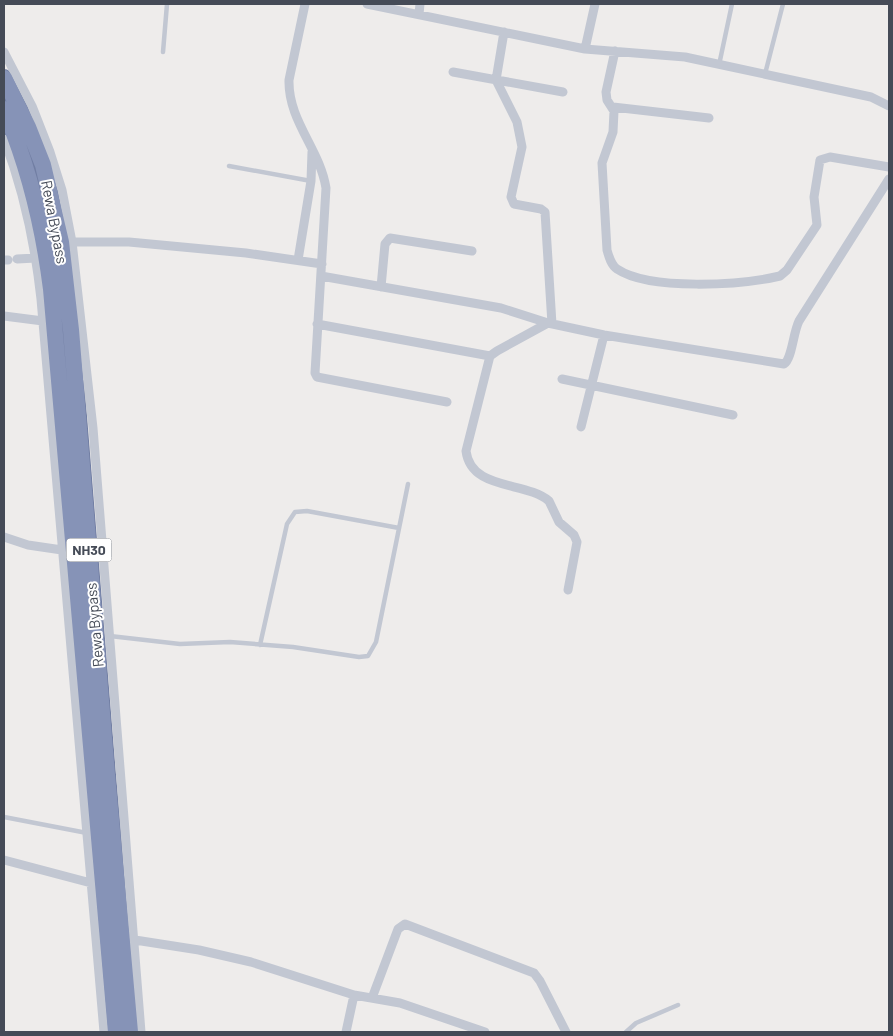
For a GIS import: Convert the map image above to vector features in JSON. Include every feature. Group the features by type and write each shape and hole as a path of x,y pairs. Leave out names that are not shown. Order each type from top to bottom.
{"highway":[{"name":"Rewa Bypass","path":"4,78 28,127 43,166 61,242 72,340 106,775 130,1032"},
{"name":"Rewa Bypass","path":"4,109 27,168 38,208 45,240 51,289 111,1029"},
{"path":"129,1009 137,1032"}],"street":[{"path":"305,4 289,80 289,92 292,110 323,171 326,188 314,371 317,377 447,402"},
{"path":"367,4 585,49 685,57 871,97 889,106"},
{"path":"418,14 420,4"},
{"path":"585,49 595,4"},
{"path":"504,32 496,80 517,122 522,139 521,157 511,193 512,201 518,206 541,209 545,212 550,324"},
{"path":"615,51 606,92 607,100 613,107 612,137 602,163 607,250 611,262 616,269 647,279 683,284 706,284 780,276 787,270 817,225 814,197 820,160 830,157 889,167"},
{"path":"4,52 32,106 50,152 62,190 72,242 93,428 141,1032"},
{"path":"453,72 563,92"},
{"path":"613,107 709,118"},
{"path":"4,139 23,194 36,258 43,321 90,884 111,1029"},
{"path":"298,260 311,181 312,151"},
{"path":"321,276 501,308 550,324 604,335 781,364 786,363 790,358 792,336 799,321 889,179"},
{"path":"381,287 385,244 390,238 472,251"},
{"path":"72,242 129,242 246,253 322,264"},
{"path":"9,260 36,258"},
{"path":"4,316 43,321"},
{"path":"318,324 490,356"},
{"path":"550,324 490,356 468,440 467,460 479,475 549,501 560,522 574,535 577,542 568,590"},
{"path":"581,427 604,335"},
{"path":"562,379 591,387 732,415"},
{"path":"4,537 28,545 62,550"},
{"path":"4,860 90,884"},
{"path":"372,998 398,929 405,924 534,974 540,981 566,1032"},
{"path":"134,940 200,950 251,962 354,995 400,1003 485,1032"},
{"path":"346,1032 354,995"}],"lane":[{"path":"163,52 167,4"},
{"path":"719,64 732,4"},
{"path":"765,74 784,4"},
{"path":"229,166 311,181"},
{"path":"110,636 180,644 230,642 359,657 371,654 376,642 408,484"},
{"path":"260,645 287,524 295,512 308,511 399,528"},
{"path":"4,817 87,833"},
{"path":"626,1032 636,1023 678,1005"}]}
